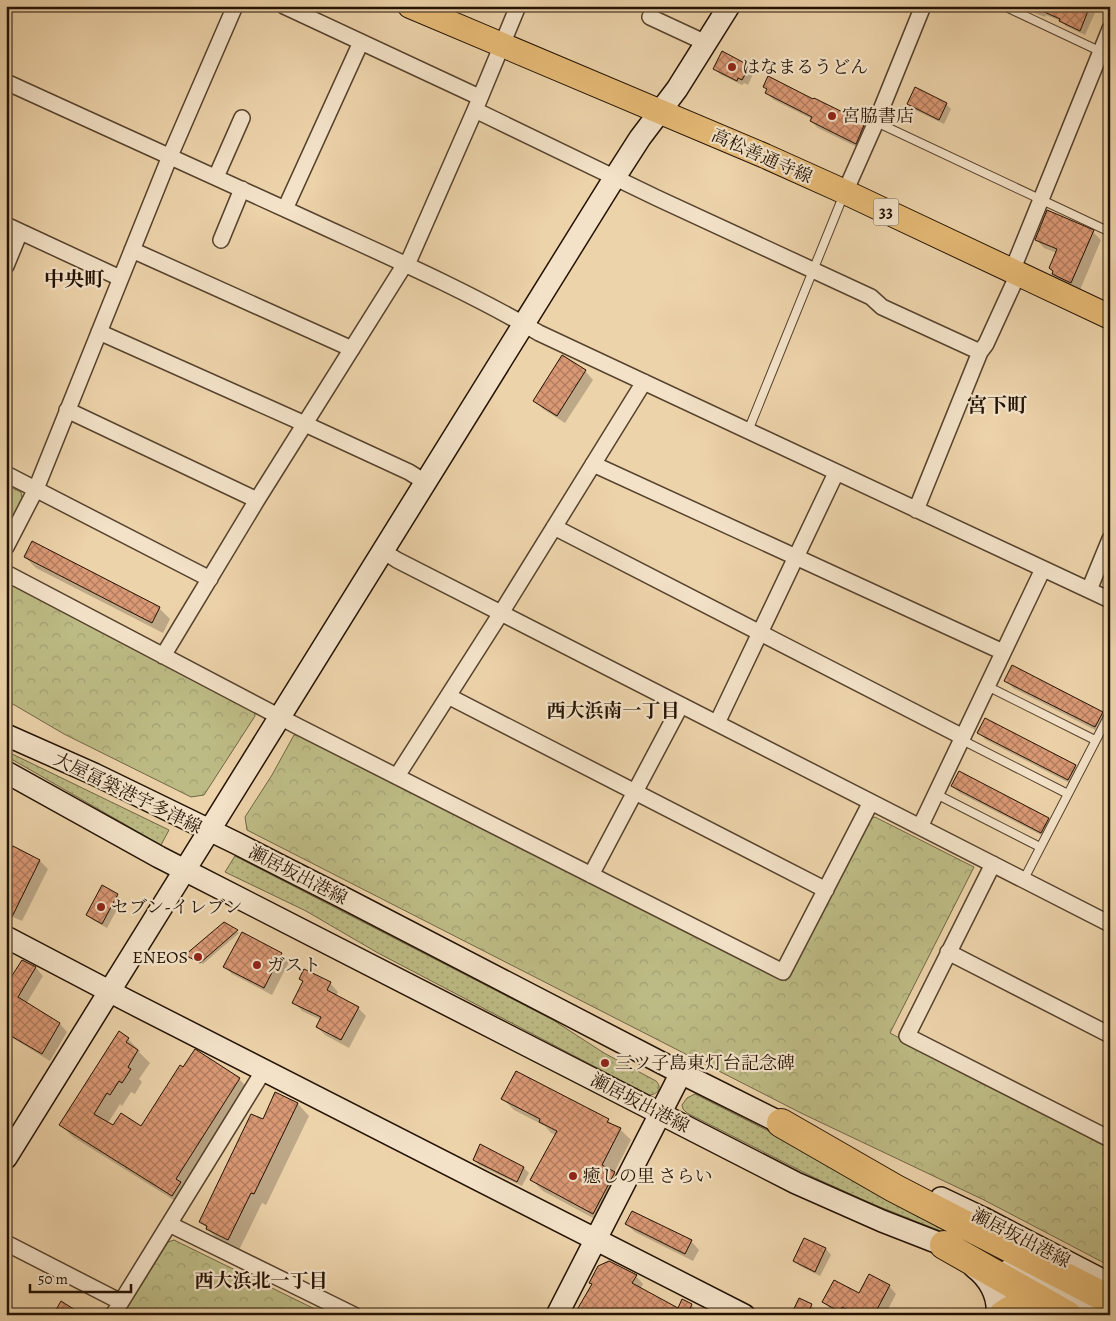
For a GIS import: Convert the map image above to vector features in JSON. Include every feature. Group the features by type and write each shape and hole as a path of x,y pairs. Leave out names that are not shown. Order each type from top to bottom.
{"highway":[{"path":"781,1123 894,1188 1022,1277 1053,1313"},
{"path":"944,1244 1022,1277 1110,1300"},
{"path":"999,1315 1024,1304 1045,1305 1053,1313"}],"main road":[{"name":"高松善通寺線","path":"410,6 765,156 1110,317"},
{"path":"209,830 615,177 640,138 677,89 729,6"},
{"name":"大屋冨築港宇多津線","path":"6,735 94,774 209,830 6,1158"},
{"name":"大屋冨築港宇多津線","path":"6,772 158,858 185,870"},
{"path":"6,784 76,812"},
{"name":"瀬居坂出港線","path":"209,830 351,901 681,1074 983,1218 1110,1284"},
{"name":"瀬居坂出港線","path":"185,870 796,1183 882,1221 944,1244 978,1270 987,1280 993,1290 999,1315"},
{"path":"6,937 744,1315"},
{"path":"557,1315 681,1074"},
{"path":"781,1123 890,1194 986,1244 1022,1277"},
{"path":"999,1315 1022,1277 1055,1265 1077,1267"},
{"name":"瀬居坂出港線","path":"1022,1277 1067,1295 1105,1315"},
{"path":"1009,1315 1053,1313"}],"street":[{"path":"6,547 36,489 170,156 235,6"},
{"path":"284,6 361,42 615,177 871,297 882,307 980,352"},
{"path":"163,656 305,424 410,258 518,6"},
{"path":"845,192 876,122 923,6"},
{"path":"650,17 706,44"},
{"path":"916,510 980,352 986,344 1041,200 1105,54 1110,28"},
{"path":"285,209 361,42"},
{"path":"6,82 405,264 540,333 1110,600"},
{"path":"216,177 242,118"},
{"path":"221,240 242,189"},
{"path":"6,266 13,228 120,278"},
{"path":"132,250 352,349"},
{"path":"98,332 305,424 409,472 425,482"},
{"path":"397,776 501,613 644,382"},
{"path":"67,410 258,500"},
{"path":"593,464 1003,652"},
{"path":"718,723 836,473"},
{"path":"6,474 210,579"},
{"path":"554,528 962,738"},
{"path":"1089,590 1110,539"},
{"path":"383,551 397,560 1110,924"},
{"path":"920,827 1043,569"},
{"path":"6,574 280,717 783,972 871,802"},
{"path":"448,696 826,890"},
{"path":"591,875 681,705"},
{"path":"992,864 907,1036 1110,1139"},
{"path":"948,952 1110,1035"},
{"path":"6,1243 117,1308 264,1070"},
{"path":"169,1224 354,1315"}],"lane":[{"path":"1004,6 1105,54"},
{"path":"876,122 1110,232"},
{"path":"748,431 845,192"},
{"path":"987,686 1096,740"},
{"path":"1024,879 1110,713"},
{"path":"962,738 1068,794"},
{"path":"936,794 1040,847"}],"green space":[{"path":"6,485 21,492 22,498 6,531"},
{"path":"6,581 254,710 255,716 204,795 191,797 64,734 6,700"},
{"path":"300,734 786,981 869,819 875,817 974,867 890,1033 1110,1149 1110,1266 984,1200 803,1114 247,830 245,817 272,775 294,735"},
{"path":"6,751 169,830 161,845 6,756"},
{"path":"235,856 553,1020 604,1053 656,1081 659,1086 658,1091 649,1095 378,953 306,911 225,872"},
{"path":"695,1094 830,1162 973,1244 875,1205 815,1178 687,1113 682,1105 687,1098"},
{"path":"174,1240 327,1315 123,1315 168,1242"}],"building":[{"path":"1031,6 1090,6 1080,31 1059,21 1060,19"},
{"name":"はなまるうどん","path":"722,51 750,66 742,80 738,78 737,81 713,69"},
{"path":"768,76 865,123 856,144 810,121 812,117 765,93 767,89 763,87"},
{"path":"915,87 947,103 939,120 907,104"},
{"path":"1047,210 1094,230 1071,283 1052,274 1053,271 1049,268 1057,249 1035,240"},
{"path":"562,355 586,370 557,416 533,401"},
{"path":"32,541 160,607 152,623 24,557"},
{"path":"1012,665 1103,712 1095,727 1004,681"},
{"path":"985,718 1076,765 1068,780 977,733"},
{"path":"959,771 1049,818 1041,833 951,786"},
{"path":"13,846 40,860 8,925 6,925 6,860"},
{"path":"102,885 118,894 102,924 86,915"},
{"path":"224,922 238,930 200,963 185,955"},
{"path":"242,932 282,953 264,988 223,967"},
{"path":"22,960 36,967 18,997 60,1023 42,1054 6,1033 6,985"},
{"path":"304,969 331,982 327,990 359,1007 341,1040 316,1027 321,1017 292,1003 303,981 299,979"},
{"path":"119,1031 129,1038 126,1042 138,1050 128,1067 131,1069 122,1083 119,1081 110,1095 107,1093 94,1114 113,1125 121,1113 141,1126 180,1065 183,1067 195,1049 240,1078 176,1179 181,1182 172,1196 59,1125"},
{"path":"516,1071 609,1119 607,1122 621,1128 602,1165 615,1172 593,1214 530,1180 557,1131 539,1122 540,1119 501,1099"},
{"path":"275,1092 298,1103 254,1194 251,1193 228,1240 206,1229 207,1226 199,1222 251,1114 263,1119"},
{"path":"480,1144 524,1167 517,1182 473,1160"},
{"path":"632,1211 692,1240 685,1254 625,1224"},
{"path":"804,1238 826,1248 815,1272 793,1261"},
{"path":"609,1261 637,1275 632,1283 678,1308 682,1299 692,1304 688,1313 692,1315 574,1315 592,1284 589,1283 598,1266"},
{"path":"869,1274 890,1285 874,1315 857,1315 842,1307 840,1312 822,1302 834,1280 859,1293"},
{"path":"799,1298 812,1304 807,1315 791,1315"},
{"path":"61,1301 83,1315 53,1315"}],"place":[{"name":"はなまるうどん","path":"732,67"},
{"name":"宮脇書店","path":"832,116"},
{"name":"セブン-イレブン","path":"101,907"},
{"name":"ENEOS","path":"198,957"},
{"name":"ガスト","path":"257,965"},
{"name":"三ツ子島東灯台記念碑","path":"605,1063"},
{"name":"癒しの里 さらい","path":"573,1176"}],"district":[{"name":"中央町","path":"74,279"},
{"name":"宮下町","path":"997,405"},
{"name":"西大浜南一丁目","path":"613,711"},
{"name":"西大浜北一丁目","path":"261,1281"}]}
